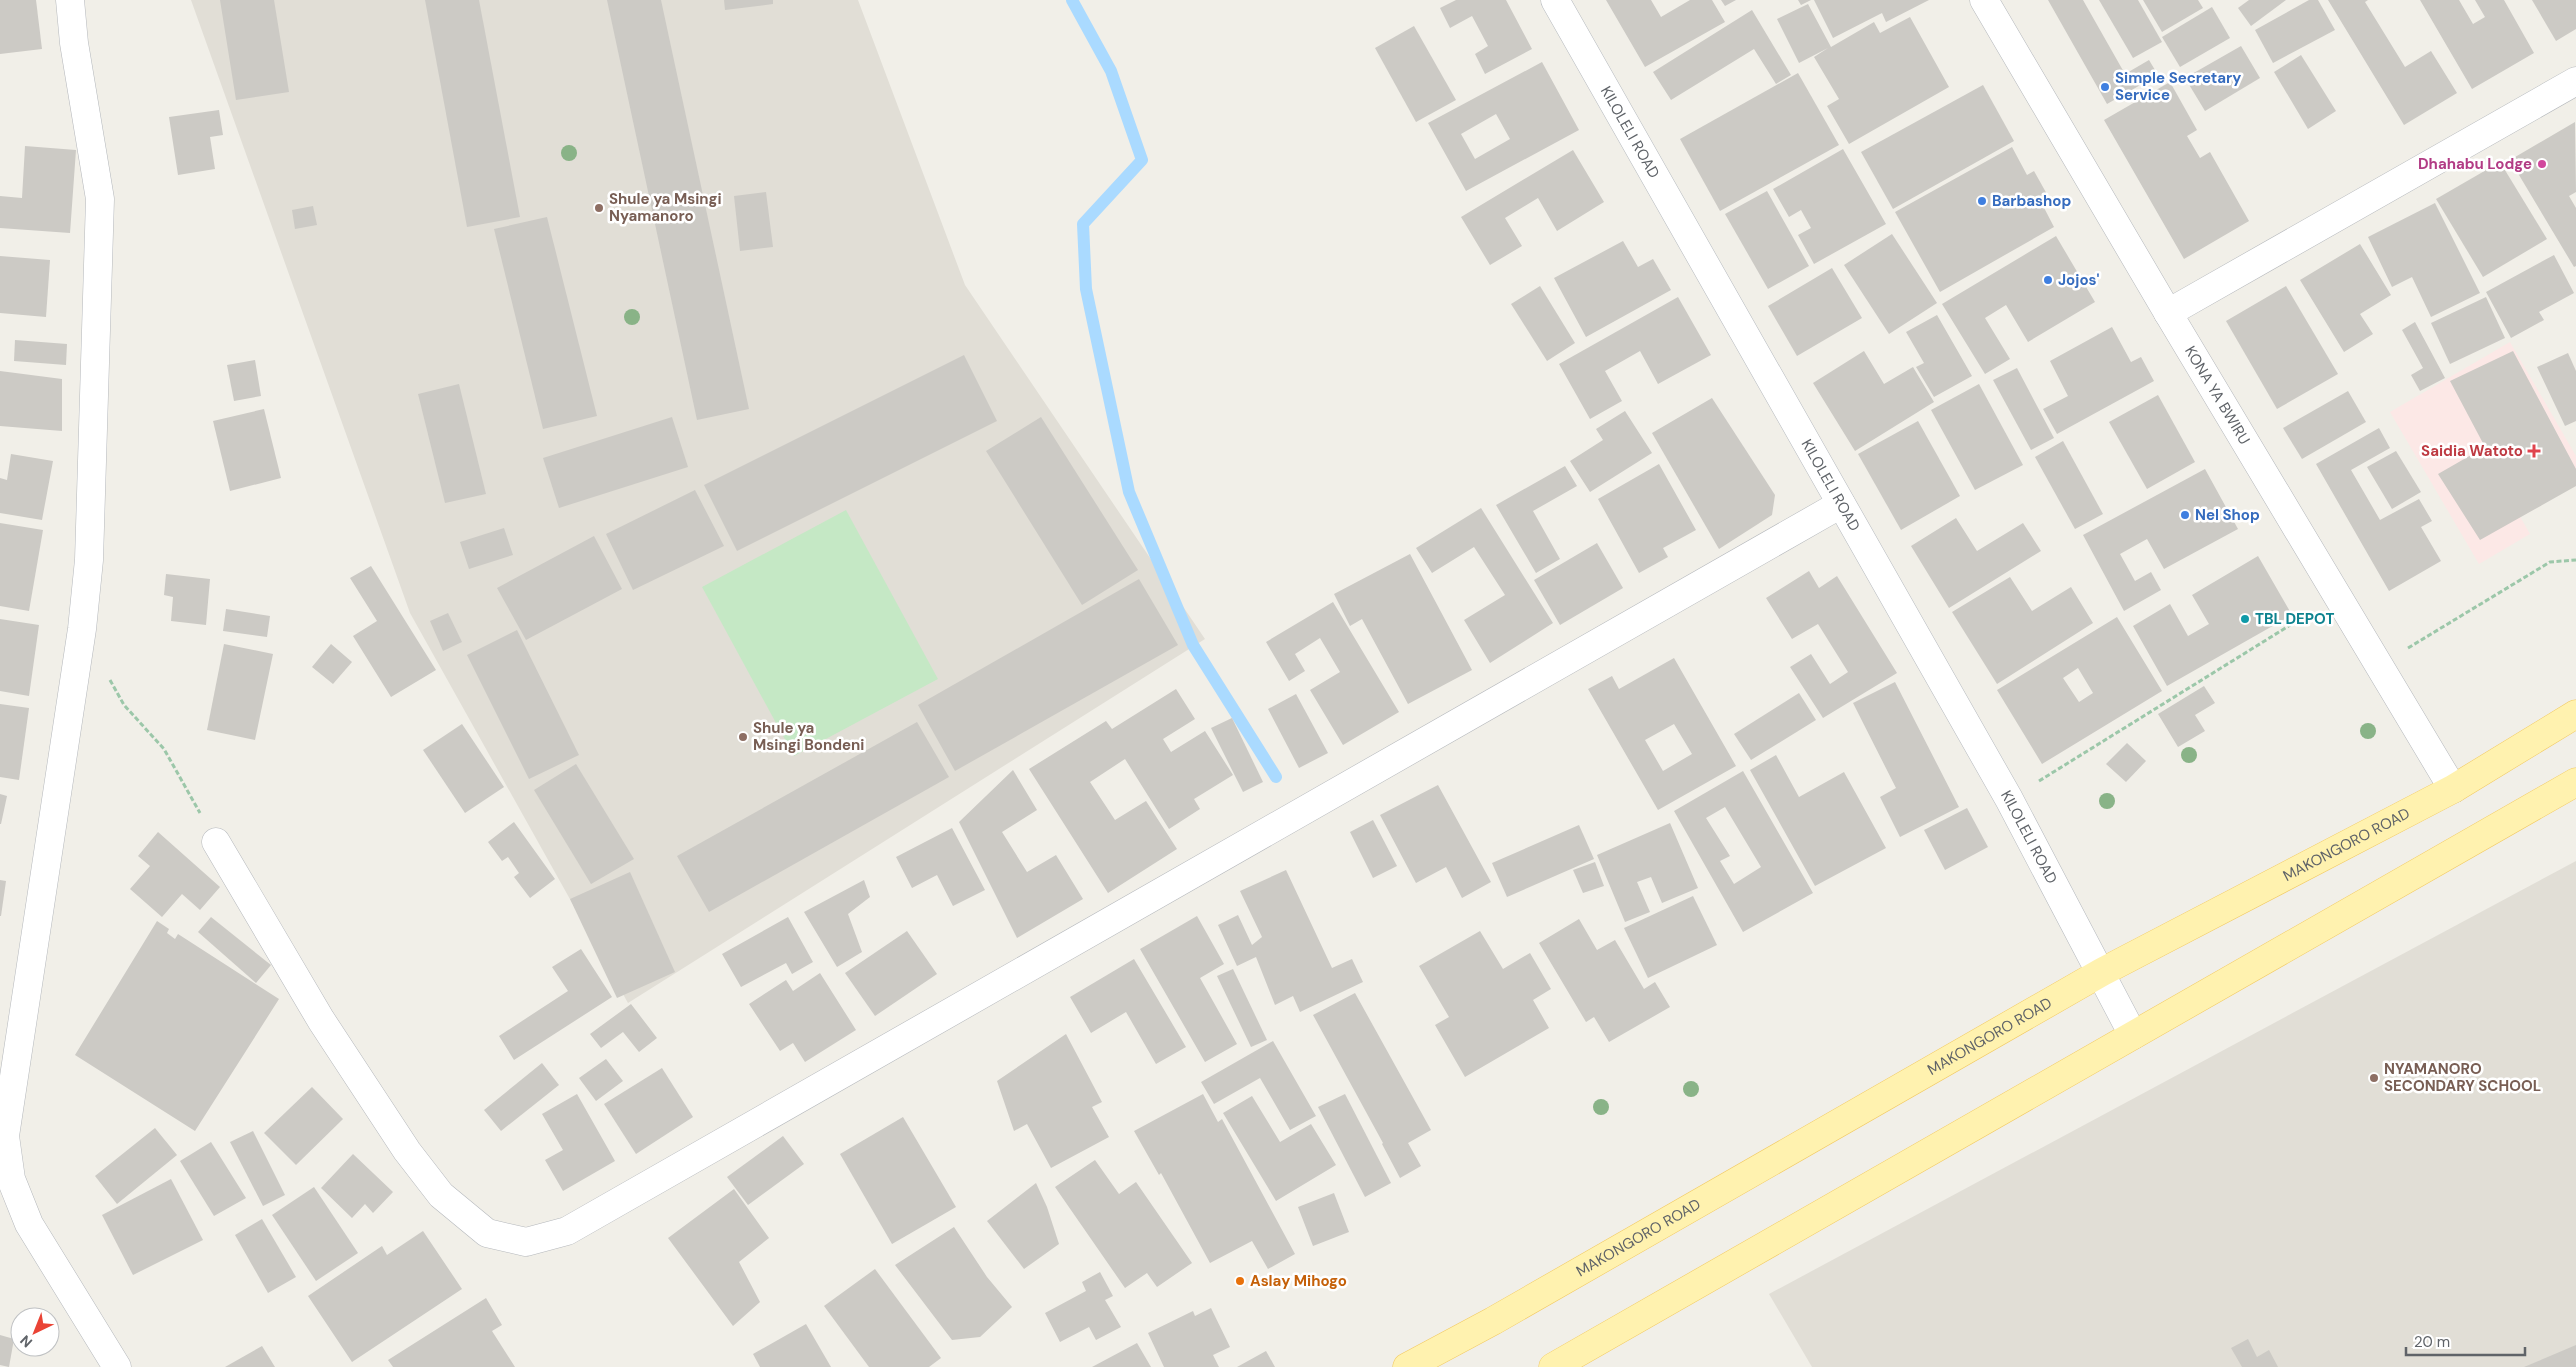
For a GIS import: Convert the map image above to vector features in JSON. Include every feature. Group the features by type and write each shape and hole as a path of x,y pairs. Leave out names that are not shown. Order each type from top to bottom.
{"main road":[{"name":"MAKONGORO ROAD","path":"1407,1367 1502,1316 2102,972 2452,789 2576,714"},
{"path":"1553,1367 2576,782"}],"street":[{"path":"70,0 74,43 100,199 89,560 82,629 10,1033 5,1136 11,1179 29,1224 117,1367"},
{"name":"KILOLELI ROAD","path":"1555,0 2009,799 2102,972 2133,1035"},
{"name":"KONA YA BWIRU","path":"1984,0 2452,789"},
{"path":"2168,313 2576,81"},
{"path":"216,842 321,1020 407,1151 442,1195 487,1233 526,1242 567,1231 1841,504"}],"path":[{"path":"2379,666 2550,562 2576,560"},
{"path":"2009,799 2337,596"},
{"path":"82,629 124,705 164,749 216,842"}],"shaded area":[{"path":"191,0 858,0 965,285 1205,639 628,1003 410,613"},
{"name":"Saidia Watoto","path":"2510,342 2576,456 2576,470 2484,454 2530,534 2479,564 2390,412"},
{"name":"NYAMANORO SECONDARY SCHOOL","path":"2576,861 2576,1367 1812,1367 1769,1294"}],"green space":[{"path":"846,510 938,679 794,756 702,587"}],"building":[{"path":"0,0 36,0 42,49 0,54"},
{"path":"220,0 274,0 289,92 236,100"},
{"path":"425,0 479,0 520,217 467,227"},
{"path":"607,0 661,0 749,409 697,420"},
{"path":"724,0 773,0 773,4 725,10"},
{"path":"1456,0 1506,0 1532,49 1485,74 1475,54 1488,46 1472,16 1450,28 1440,8"},
{"path":"1606,0 1651,0 1661,17 1690,0 1712,0 1725,22 1645,67"},
{"path":"1721,0 1736,0 1725,6"},
{"path":"1798,0 1811,0 1801,5"},
{"path":"1814,0 1929,0 1886,22 1882,13 1833,38"},
{"path":"2048,0 2083,0 2125,74 2149,60 2158,75 2107,104"},
{"path":"2099,0 2138,0 2162,42 2133,58"},
{"path":"2143,0 2198,0 2203,8 2162,32"},
{"path":"2249,0 2286,0 2251,26 2238,8"},
{"path":"2309,0 2318,0 2335,30 2273,63 2255,30"},
{"path":"2328,0 2368,0 2365,2 2405,67 2431,51 2457,93 2404,125"},
{"path":"2420,0 2459,0 2473,24 2485,17 2475,0 2504,0 2534,53 2472,89"},
{"path":"2532,0 2576,0 2576,29 2556,41"},
{"path":"1808,4 1831,47 1874,22 1880,33 1910,17 1949,87 1849,144 1827,106 1839,99 1814,57 1828,48 1799,63 1777,19"},
{"path":"2212,7 2230,38 2180,67 2162,37"},
{"path":"1752,10 1791,75 1776,84 1754,49 1671,100 1653,72"},
{"path":"1414,26 1456,100 1416,122 1375,48"},
{"path":"2241,46 2260,78 2205,111 2185,78"},
{"path":"2301,55 2336,111 2308,129 2274,72"},
{"path":"1542,62 1579,130 1466,191 1428,123","holes":["1496,114 1510,139 1475,159 1461,134"]},
{"path":"1798,73 1839,145 1720,211 1680,139"},
{"path":"2170,82 2197,130 2187,136 2200,158 2210,152 2249,221 2184,259 2104,120"},
{"path":"1983,85 2014,141 1893,209 1861,152"},
{"path":"219,110 223,135 210,137 215,169 178,175 169,117"},
{"path":"2575,122 2576,192 2569,196 2576,208 2576,266 2574,267 2510,160"},
{"path":"25,146 76,150 70,233 0,228 0,196 22,198"},
{"path":"2012,147 2027,175 2034,171 2048,196 2040,200 2054,227 1940,292 1895,212"},
{"path":"1843,149 1886,224 1814,264 1798,235 1811,228 1801,210 1789,217 1773,189"},
{"path":"1573,150 1604,202 1557,231 1538,198 1505,218 1522,246 1490,265 1461,217"},
{"path":"2500,162 2547,239 2483,277 2436,199"},
{"path":"1767,191 1809,266 1768,289 1725,214"},
{"path":"766,192 773,247 740,251 734,196"},
{"path":"2435,203 2480,293 2431,317 2412,277 2392,287 2368,237"},
{"path":"313,206 317,225 295,229 292,210"},
{"path":"547,217 597,416 543,429 494,229"},
{"path":"1892,234 1937,303 1889,334 1844,265"},
{"path":"2056,236 2095,302 2028,342 2006,305 1985,318 2010,359 1985,374 1942,304"},
{"path":"1623,241 1638,267 1653,259 1671,290 1586,337 1554,278"},
{"path":"2360,244 2391,295 2360,314 2373,334 2344,352 2300,280"},
{"path":"2554,255 2574,293 2539,312 2544,320 2511,338 2486,292"},
{"path":"0,256 50,260 46,317 0,313"},
{"path":"1832,268 1862,318 1797,356 1768,306"},
{"path":"1540,286 1575,343 1547,361 1511,304"},
{"path":"2286,286 2338,374 2277,409 2226,321"},
{"path":"1678,297 1711,355 1658,384 1640,351 1605,371 1622,401 1590,419 1559,364"},
{"path":"2486,297 2505,338 2450,364 2431,323"},
{"path":"1937,315 1972,376 1934,397 1916,367 1924,363 1906,332"},
{"path":"2415,322 2445,378 2420,391 2411,375 2423,368 2402,330"},
{"path":"2112,327 2131,362 2141,357 2154,381 2057,434 2043,409 2068,396 2050,361"},
{"path":"15,340 67,344 66,365 14,361"},
{"path":"1864,351 1884,384 1913,367 1934,402 1855,451 1813,383"},
{"name":"Saidia Watoto","path":"2513,351 2576,469 2576,486 2480,540 2438,474 2485,447 2450,381"},
{"path":"2568,353 2576,371 2576,421 2565,426 2537,367"},
{"path":"964,355 997,421 737,551 704,485"},
{"path":"255,360 261,396 234,401 227,365"},
{"path":"2017,368 2054,438 2031,450 1993,380"},
{"path":"0,371 62,379 62,431 0,426"},
{"path":"459,384 486,494 445,503 418,394"},
{"path":"1979,384 2023,465 1975,490 1931,410"},
{"path":"2348,391 2366,422 2302,459 2283,428"},
{"path":"2158,395 2195,462 2147,489 2109,422"},
{"path":"1712,398 1775,495 1772,515 1719,549 1652,433"},
{"path":"264,409 281,478 230,491 213,421"},
{"path":"1625,411 1652,453 1590,492 1570,461 1603,440 1596,429"},
{"path":"672,417 688,467 559,508 543,458"},
{"path":"1041,417 1138,570 1082,605 986,451"},
{"path":"1918,421 1960,496 1901,530 1858,454"},
{"path":"2379,428 2390,448 2351,470 2380,520 2419,499 2432,521 2421,527 2441,561 2389,591 2316,464"},
{"path":"2063,441 2103,514 2075,529 2035,457"},
{"path":"2396,451 2421,492 2392,509 2367,467"},
{"path":"11,454 53,461 42,520 0,513 0,478 7,480"},
{"path":"1659,464 1696,530 1663,548 1668,557 1639,573 1598,499"},
{"path":"1565,466 1577,486 1533,511 1560,559 1536,573 1496,505"},
{"path":"2205,469 2238,529 2164,569 2147,539 2120,554 2135,581 2151,572 2161,590 2124,611 2083,535"},
{"path":"695,490 724,546 633,590 606,534"},
{"path":"1481,508 1553,623 1490,663 1464,620 1505,595 1474,547 1432,573 1416,548"},
{"path":"1956,518 1977,551 2023,523 2041,551 1949,608 1911,546"},
{"path":"0,523 43,530 29,611 0,606"},
{"path":"504,528 513,555 469,569 460,542"},
{"path":"594,536 622,589 526,640 497,588"},
{"path":"1597,543 1623,588 1560,625 1534,580"},
{"path":"1410,554 1472,670 1408,704 1362,619 1350,626 1334,594"},
{"name":"TBL DEPOT","path":"2258,556 2292,615 2167,686 2133,626 2170,604 2188,636 2209,624 2192,595"},
{"path":"371,566 436,670 391,697 353,636 377,621 350,578"},
{"path":"1809,571 1819,588 1837,576 1897,673 1823,718 1790,667 1811,654 1830,684 1848,672 1818,624 1792,639 1766,598"},
{"path":"166,574 210,579 206,625 171,621 173,597 164,595"},
{"path":"2010,577 2032,611 2071,587 2093,623 1997,684 1952,612"},
{"path":"1139,579 1178,645 955,771 918,705"},
{"path":"1333,602 1399,712 1343,745 1310,690 1340,672 1320,638 1295,654 1305,671 1289,681 1266,642"},
{"path":"226,609 270,616 267,637 223,631"},
{"path":"448,613 462,642 443,651 430,621"},
{"path":"2117,617 2162,691 2042,764 1997,690","holes":["2078,668 2093,693 2079,702 2063,678"]},
{"path":"0,619 39,625 29,696 0,691"},
{"path":"517,630 579,755 529,779 467,655"},
{"path":"224,644 273,654 255,740 207,730"},
{"path":"331,644 352,662 333,684 312,667"},
{"path":"1674,658 1736,766 1658,810 1588,689 1612,676 1619,689","holes":["1674,724 1692,754 1663,771 1645,740"]},
{"path":"1895,682 1959,807 1900,837 1880,797 1896,788 1853,703"},
{"path":"2204,686 2215,703 2195,715 2205,731 2178,747 2158,714"},
{"path":"1176,689 1195,719 1163,739 1171,752 1205,731 1233,775 1194,799 1200,809 1169,829 1125,759 1090,782 1115,820 1146,801 1177,849 1108,893 1029,769 1106,721 1112,729"},
{"path":"1799,693 1816,720 1751,760 1734,734"},
{"path":"1296,694 1328,753 1299,768 1268,709"},
{"path":"0,704 29,708 19,780 0,777"},
{"path":"1232,718 1263,782 1243,792 1211,728"},
{"path":"917,722 949,777 709,912 677,856"},
{"path":"462,724 504,787 465,813 423,750"},
{"path":"2127,743 2146,761 2126,782 2106,764"},
{"path":"1776,755 1799,797 1844,772 1886,848 1815,886 1750,770"},
{"path":"576,764 634,859 591,884 534,790"},
{"path":"1013,770 1037,810 1002,832 1027,872 1056,855 1083,899 1017,938 959,822"},
{"path":"1743,771 1813,893 1743,932 1674,811","holes":["1725,807 1761,867 1734,884 1720,861 1730,856 1706,818"]},
{"path":"1438,785 1491,882 1462,898 1446,867 1416,883 1380,815"},
{"path":"0,794 7,796 1,824 0,824"},
{"path":"1967,808 1988,847 1945,870 1924,830"},
{"path":"1373,820 1397,866 1373,878 1350,832"},
{"path":"514,822 555,879 530,898 514,877 519,873 508,857 502,861 488,842"},
{"path":"1670,823 1698,888 1662,903 1651,877 1637,882 1650,912 1625,922 1597,855"},
{"path":"1579,825 1594,859 1507,897 1492,863"},
{"path":"952,828 985,890 953,906 937,875 912,888 896,857"},
{"path":"158,832 220,887 200,910 182,894 162,917 130,889 150,866 138,856"},
{"path":"1595,862 1604,886 1583,893 1573,870"},
{"path":"1286,870 1332,968 1352,959 1363,982 1300,1012 1293,996 1275,1005 1256,957 1237,966 1218,925 1238,915 1252,945 1262,937 1240,891"},
{"path":"630,872 675,972 617,998 570,899"},
{"path":"0,880 6,881 1,916 0,916"},
{"path":"864,880 870,897 848,914 862,952 837,967 804,912"},
{"path":"1693,896 1717,945 1648,978 1624,928"},
{"path":"1197,916 1224,964 1200,978 1237,1044 1205,1062 1140,949"},
{"path":"211,917 271,965 256,983 198,932"},
{"path":"788,917 813,962 792,974 786,963 741,987 722,954"},
{"path":"1579,919 1597,950 1615,940 1644,989 1655,982 1670,1007 1609,1042 1594,1017 1586,1022 1539,943"},
{"path":"157,921 169,929 167,933 175,939 178,934 279,999 195,1131 75,1055"},
{"path":"907,931 937,974 875,1016 845,973"},
{"path":"1480,931 1503,969 1530,953 1551,989 1533,1000 1549,1028 1465,1077 1435,1025 1449,1017 1419,966"},
{"path":"581,949 612,997 514,1060 499,1036 568,991 552,967"},
{"path":"1134,959 1186,1047 1156,1064 1126,1012 1091,1033 1070,997"},
{"path":"1233,969 1267,1040 1251,1047 1217,976"},
{"path":"820,973 856,1030 805,1062 793,1043 780,1051 749,1004 786,980 793,991"},
{"path":"1355,993 1431,1130 1408,1143 1421,1166 1400,1178 1313,1015"},
{"path":"631,1004 657,1038 639,1052 623,1032 601,1048 590,1034"},
{"path":"1066,1034 1102,1102 1092,1107 1109,1137 1051,1168 1027,1124 1014,1131 997,1081"},
{"path":"1273,1041 1316,1116 1290,1130 1260,1078 1214,1104 1201,1082"},
{"path":"606,1059 623,1081 596,1101 579,1078"},
{"path":"542,1063 559,1085 501,1131 484,1110"},
{"path":"662,1068 693,1117 636,1154 604,1104"},
{"path":"312,1087 343,1119 296,1165 264,1133"},
{"path":"577,1094 615,1161 563,1191 545,1160 563,1150 542,1114"},
{"path":"1203,1094 1218,1122 1222,1119 1295,1254 1268,1269 1252,1241 1210,1263 1161,1173 1159,1175 1134,1131"},
{"path":"1345,1094 1391,1183 1365,1197 1318,1107"},
{"path":"1252,1096 1280,1142 1311,1124 1336,1165 1276,1201 1223,1113"},
{"path":"903,1117 956,1207 892,1244 840,1154"},
{"path":"155,1128 177,1155 117,1204 95,1176"},
{"path":"253,1131 285,1195 263,1206 230,1142"},
{"path":"783,1136 804,1164 748,1205 727,1177"},
{"path":"211,1142 246,1198 214,1216 180,1161"},
{"path":"353,1154 393,1192 373,1213 365,1204 352,1218 321,1188"},
{"path":"1095,1160 1119,1194 1136,1182 1192,1263 1157,1287 1147,1273 1125,1288 1055,1187"},
{"path":"171,1179 203,1240 133,1275 102,1215"},
{"path":"1036,1183 1047,1207 1059,1244 1024,1269 987,1221"},
{"path":"314,1187 358,1253 316,1281 272,1215"},
{"path":"734,1189 769,1238 739,1262 760,1302 733,1326 668,1238"},
{"path":"1334,1193 1349,1232 1313,1246 1298,1207"},
{"path":"262,1219 296,1277 268,1293 235,1235"},
{"path":"954,1227 987,1277 1012,1307 980,1337 952,1340 895,1265"},
{"path":"423,1231 462,1289 352,1362 308,1296 382,1246 387,1255"},
{"path":"875,1269 941,1358 929,1367 869,1367 824,1306"},
{"path":"1100,1272 1113,1296 1105,1300 1121,1327 1096,1340 1089,1327 1060,1342 1045,1313 1086,1291 1082,1282"},
{"path":"486,1298 502,1325 492,1331 515,1367 393,1367 388,1360"},
{"path":"1211,1308 1230,1347 1213,1355 1219,1367 1164,1367 1148,1333 1193,1311 1195,1316"},
{"path":"806,1324 831,1367 760,1367 753,1354"},
{"path":"0,1335 10,1338 11,1357 9,1367 0,1365"},
{"path":"2248,1339 2257,1357 2269,1350 2278,1367 2242,1367 2231,1348"},
{"path":"1137,1343 1151,1367 1092,1367"},
{"path":"2576,1345 2576,1367 2524,1367"},
{"path":"262,1346 275,1367 225,1367"},
{"path":"1266,1351 1275,1367 1237,1367"}],"waterway":[{"path":"1072,0 1111,71 1142,160 1083,224 1086,289 1129,492 1193,645 1276,777"}],"place":[{"name":"Simple Secretary Service","path":"2105,87"},
{"name":"Dhahabu Lodge","path":"2542,164"},
{"name":"Barbashop","path":"1982,201"},
{"name":"Shule ya Msingi Nyamanoro","path":"599,208"},
{"name":"Jojos'","path":"2048,280"},
{"name":"Saidia Watoto","path":"2534,451"},
{"name":"Nel Shop","path":"2185,515"},
{"name":"TBL DEPOT","path":"2245,619"},
{"name":"Shule ya Msingi Bondeni","path":"743,737"},
{"name":"NYAMANORO SECONDARY SCHOOL","path":"2374,1078"},
{"name":"Aslay Mihogo","path":"1240,1281"}]}
